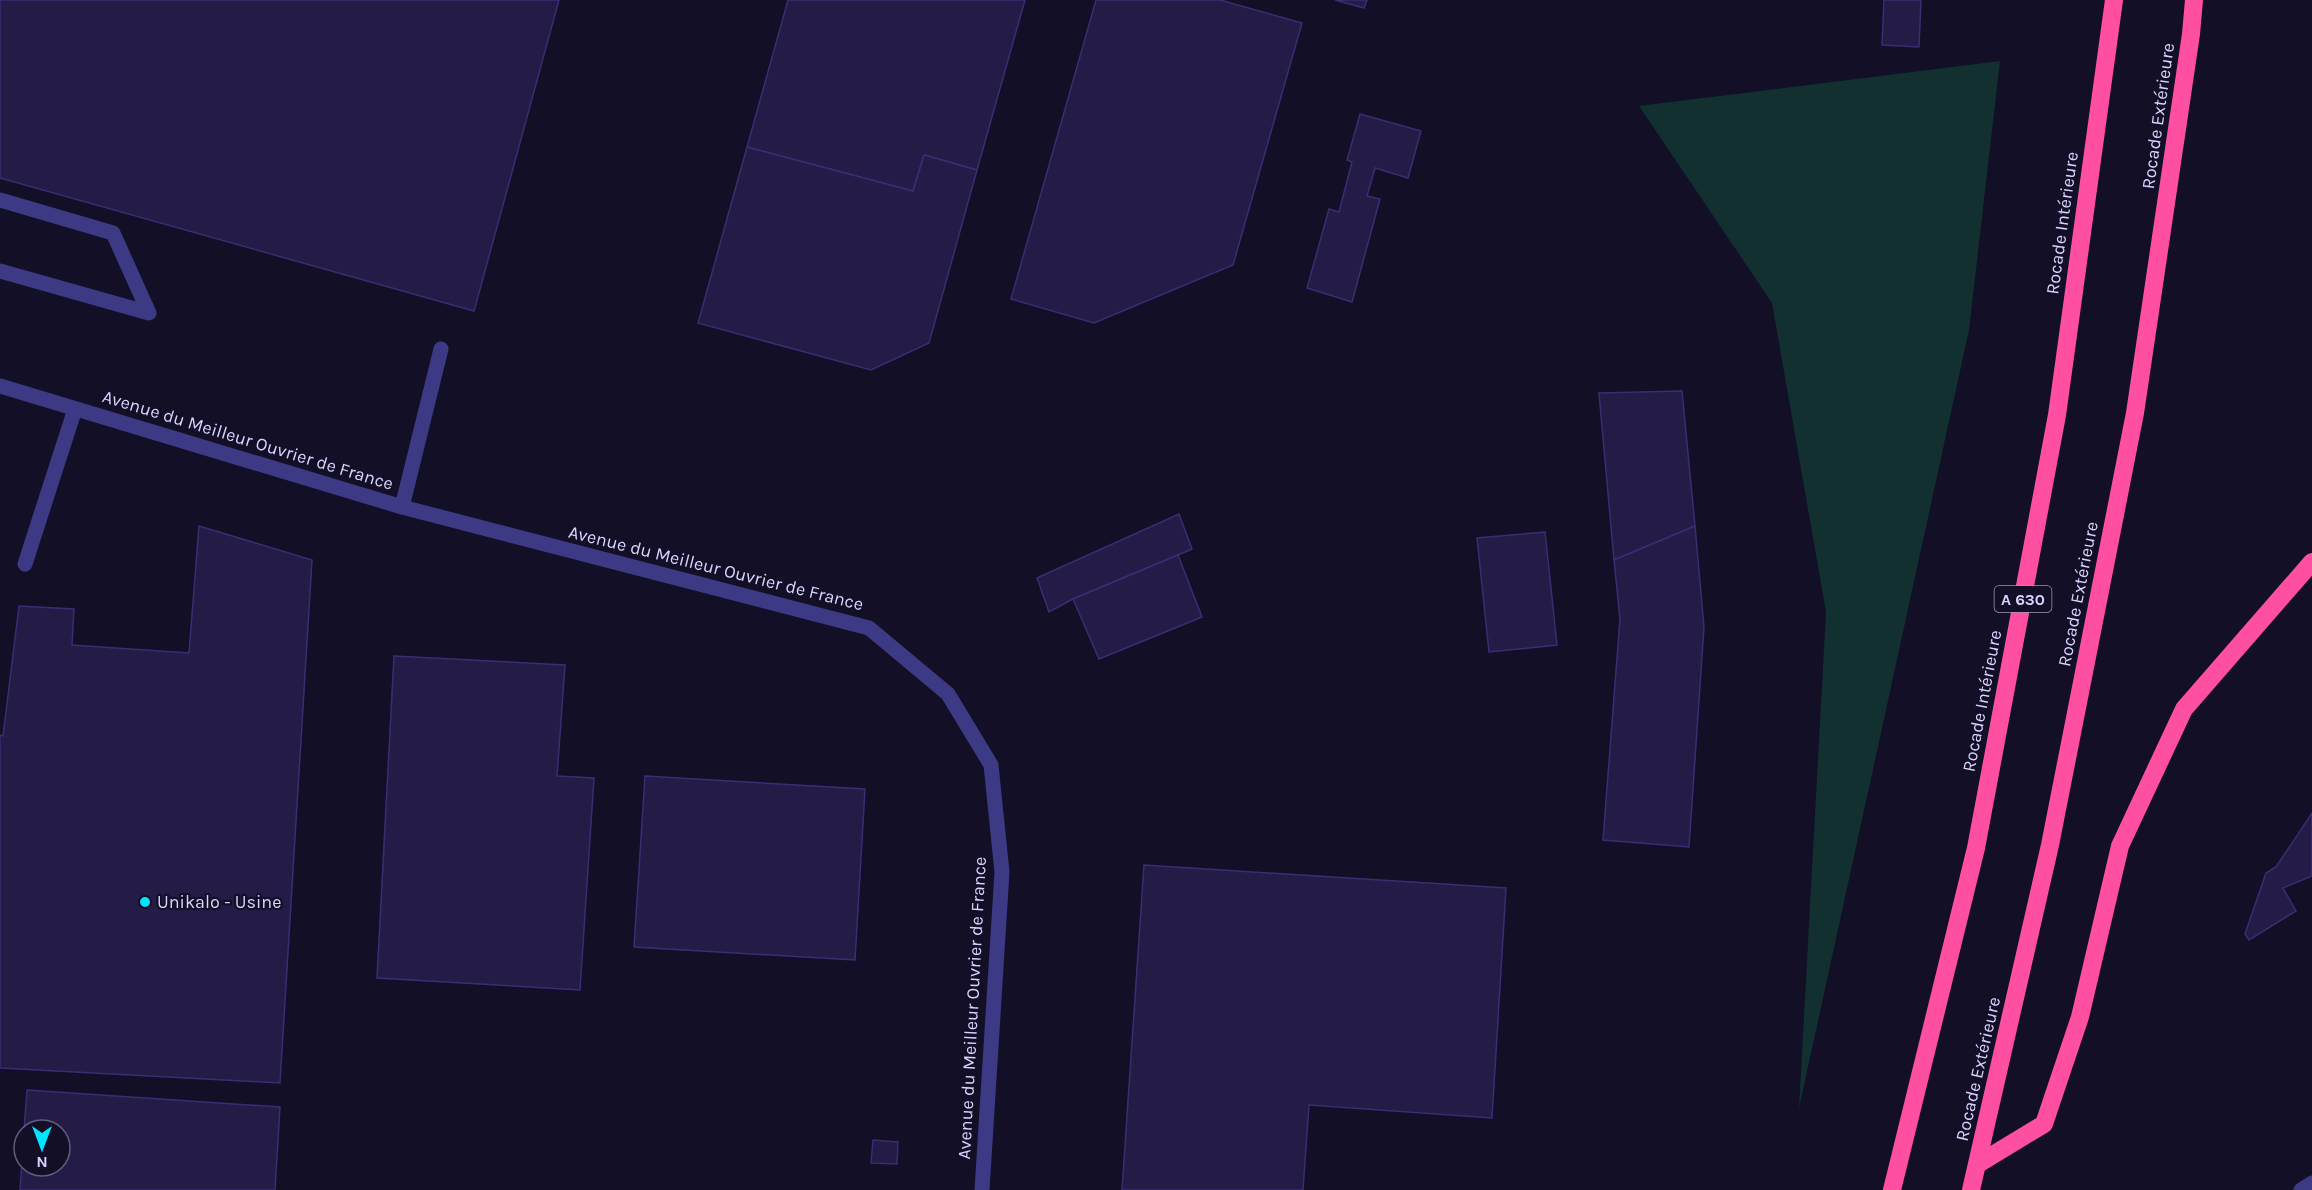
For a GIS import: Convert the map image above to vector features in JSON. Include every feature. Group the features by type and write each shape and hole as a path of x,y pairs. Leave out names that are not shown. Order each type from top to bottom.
{"highway":[{"name":"Rocade Intérieure","path":"1892,1190 1976,848 2053,438 2114,0"},
{"name":"Rocade Extérieure","path":"1971,1190 2050,845 2135,413 2196,0"},
{"path":"1978,1164 2044,1124 2080,1017 2120,846 2184,709 2312,562"}],"street":[{"path":"0,200 113,233 149,313 0,271"},
{"path":"402,507 441,349"},
{"name":"Avenue du Meilleur Ouvrier de France","path":"0,387 402,507 869,628 948,694 991,765 1002,872 982,1190"},
{"path":"26,564 75,409"},
{"path":"2301,1190 2312,1183"}],"green space":[{"path":"2000,61 1969,330 1799,1108 1826,612 1772,303 1639,106"}],"building":[{"path":"0,0 559,0 474,311 0,178"},
{"path":"788,0 1025,0 977,170 924,155 913,191 747,147"},
{"path":"1096,0 1220,0 1302,23 1233,265 1094,323 1011,299"},
{"path":"1335,0 1367,0 1364,8"},
{"path":"1884,0 1921,0 1919,47 1882,45"},
{"path":"1360,114 1421,131 1408,178 1375,168 1367,196 1380,199 1352,302 1307,288 1329,209 1339,212 1352,162 1347,160"},
{"path":"747,147 913,191 924,155 977,170 929,343 871,370 698,323"},
{"path":"1682,391 1695,526 1614,560 1599,393"},
{"path":"1179,514 1192,549 1073,599 1049,612 1037,578"},
{"name":"Unikalo - Usine","path":"199,526 312,560 280,1083 0,1068 0,735 3,736 19,606 74,609 72,645 189,653"},
{"path":"1695,526 1704,627 1689,847 1603,840 1620,619 1614,560"},
{"path":"1545,532 1557,645 1489,652 1477,538"},
{"path":"1178,555 1202,617 1099,659 1073,599"},
{"path":"394,656 565,665 557,776 594,778 580,990 377,978"},
{"path":"645,776 865,789 855,960 634,947"},
{"path":"2312,813 2312,876 2283,888 2296,911 2249,940 2245,934 2266,873 2276,867"},
{"path":"1144,865 1506,888 1492,1118 1309,1105 1303,1190 1122,1190"},
{"path":"27,1090 280,1107 275,1190 20,1190 21,1178 72,1178 72,1118 25,1118"},
{"path":"873,1140 898,1142 897,1164 871,1163"}],"place":[{"name":"Unikalo - Usine","path":"145,902"}]}
